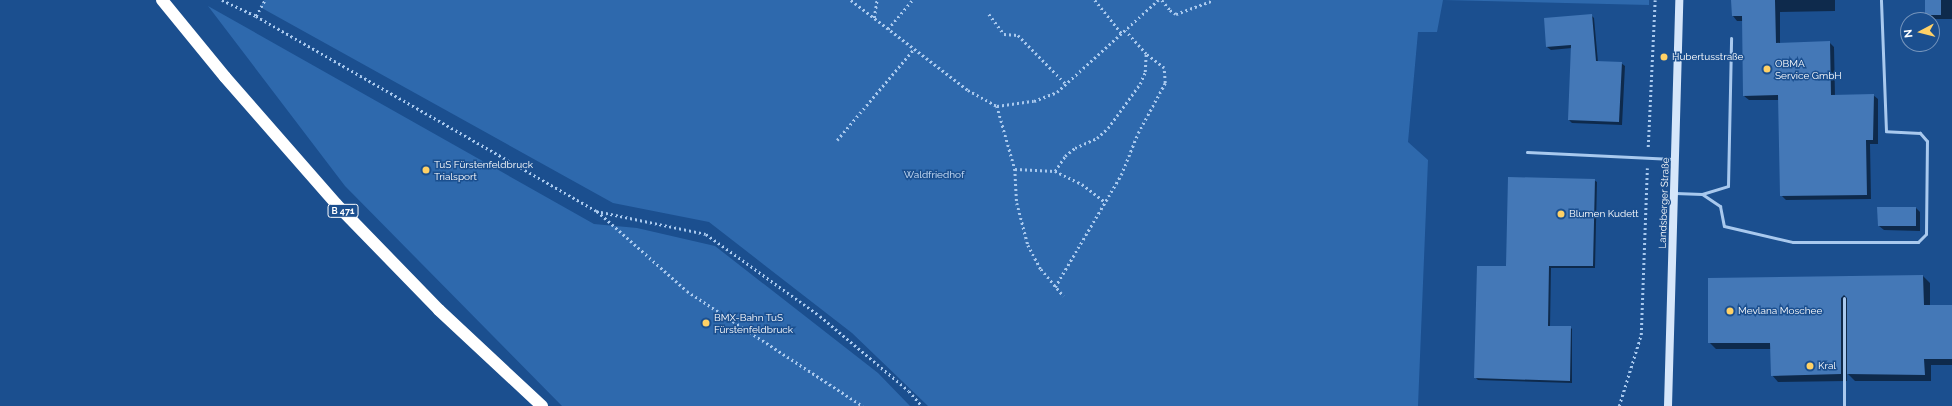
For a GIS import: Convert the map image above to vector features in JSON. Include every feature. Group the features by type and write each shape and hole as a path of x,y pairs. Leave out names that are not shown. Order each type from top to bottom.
{"highway":[{"name":"B 471","path":"162,0 225,76 336,204 438,310 542,406"}],"street":[{"name":"Landsberger Straße","path":"1668,406 1679,0"}],"lane":[{"path":"1702,194 1720,206 1724,226 1793,242 1918,242 1926,234 1927,141 1920,133 1886,132 1881,0"},
{"path":"1674,192 1702,194 1728,186 1731,38"},
{"path":"1527,152 1675,160"},
{"path":"1844,298 1844,406"}],"path":[{"path":"222,0 256,16 596,211 687,291 863,406"},
{"path":"256,16 264,0"},
{"path":"850,0 913,50 968,90 997,106 1046,97 1067,85 1158,0"},
{"path":"874,18 878,0"},
{"path":"888,29 911,0"},
{"path":"1095,0 1122,34"},
{"path":"1162,0 1170,10 1176,14 1214,0"},
{"path":"1619,406 1640,335 1654,0"},
{"path":"989,14 1004,34 1018,35 1067,85"},
{"path":"1055,287 1121,175 1141,127 1165,83 1164,68 1146,54 1126,31"},
{"path":"837,140 913,50"},
{"path":"1056,171 1065,156 1075,148 1097,138 1108,128 1140,84 1146,54"},
{"path":"997,106 1015,170 1018,203 1028,245 1055,287 1064,296"},
{"path":"1015,170 1056,171 1082,184 1105,202"},
{"path":"596,211 706,234 820,316 909,391 922,406"}],"green space":[{"name":"Waldfriedhof","path":"264,0 1443,0 1437,32 1418,32 1408,142 1428,160 1418,406 928,406 852,333 709,222 613,203 260,7"},
{"path":"1443,0 1649,0 1649,5"},
{"path":"208,6 594,224 637,228 715,246 878,373 910,406 562,406 345,186"}],"building":[{"path":"1731,0 1775,0 1776,43 1830,41 1831,95 1874,94 1873,140 1866,140 1867,195 1780,196 1778,95 1743,96 1742,16 1732,16"},
{"path":"1925,0 1941,0 1941,15 1940,12 1925,12"},
{"path":"1592,14 1596,61 1622,62 1619,122 1568,120 1571,45 1546,47 1544,18"},
{"path":"1508,177 1595,179 1593,266 1549,266 1548,326 1571,326 1570,381 1474,378 1477,266 1506,266"},
{"path":"1877,207 1916,207 1916,226 1878,226"},
{"path":"1923,275 1924,305 1952,305 1952,359 1924,359 1925,375 1847,374 1847,298 1844,295 1841,298 1841,374 1771,376 1770,343 1708,343 1708,278"}],"place":[{"name":"Hubertusstraße","path":"1664,57"},
{"name":"OBMA Service GmbH","path":"1767,69"},
{"name":"TuS Fürstenfeldbruck Trialsport","path":"426,170"},
{"name":"Blumen Kudett","path":"1561,214"},
{"name":"Mevlana Moschee","path":"1730,311"},
{"name":"BMX-Bahn TuS Fürstenfeldbruck","path":"706,323"},
{"name":"Kral","path":"1810,366"}]}
